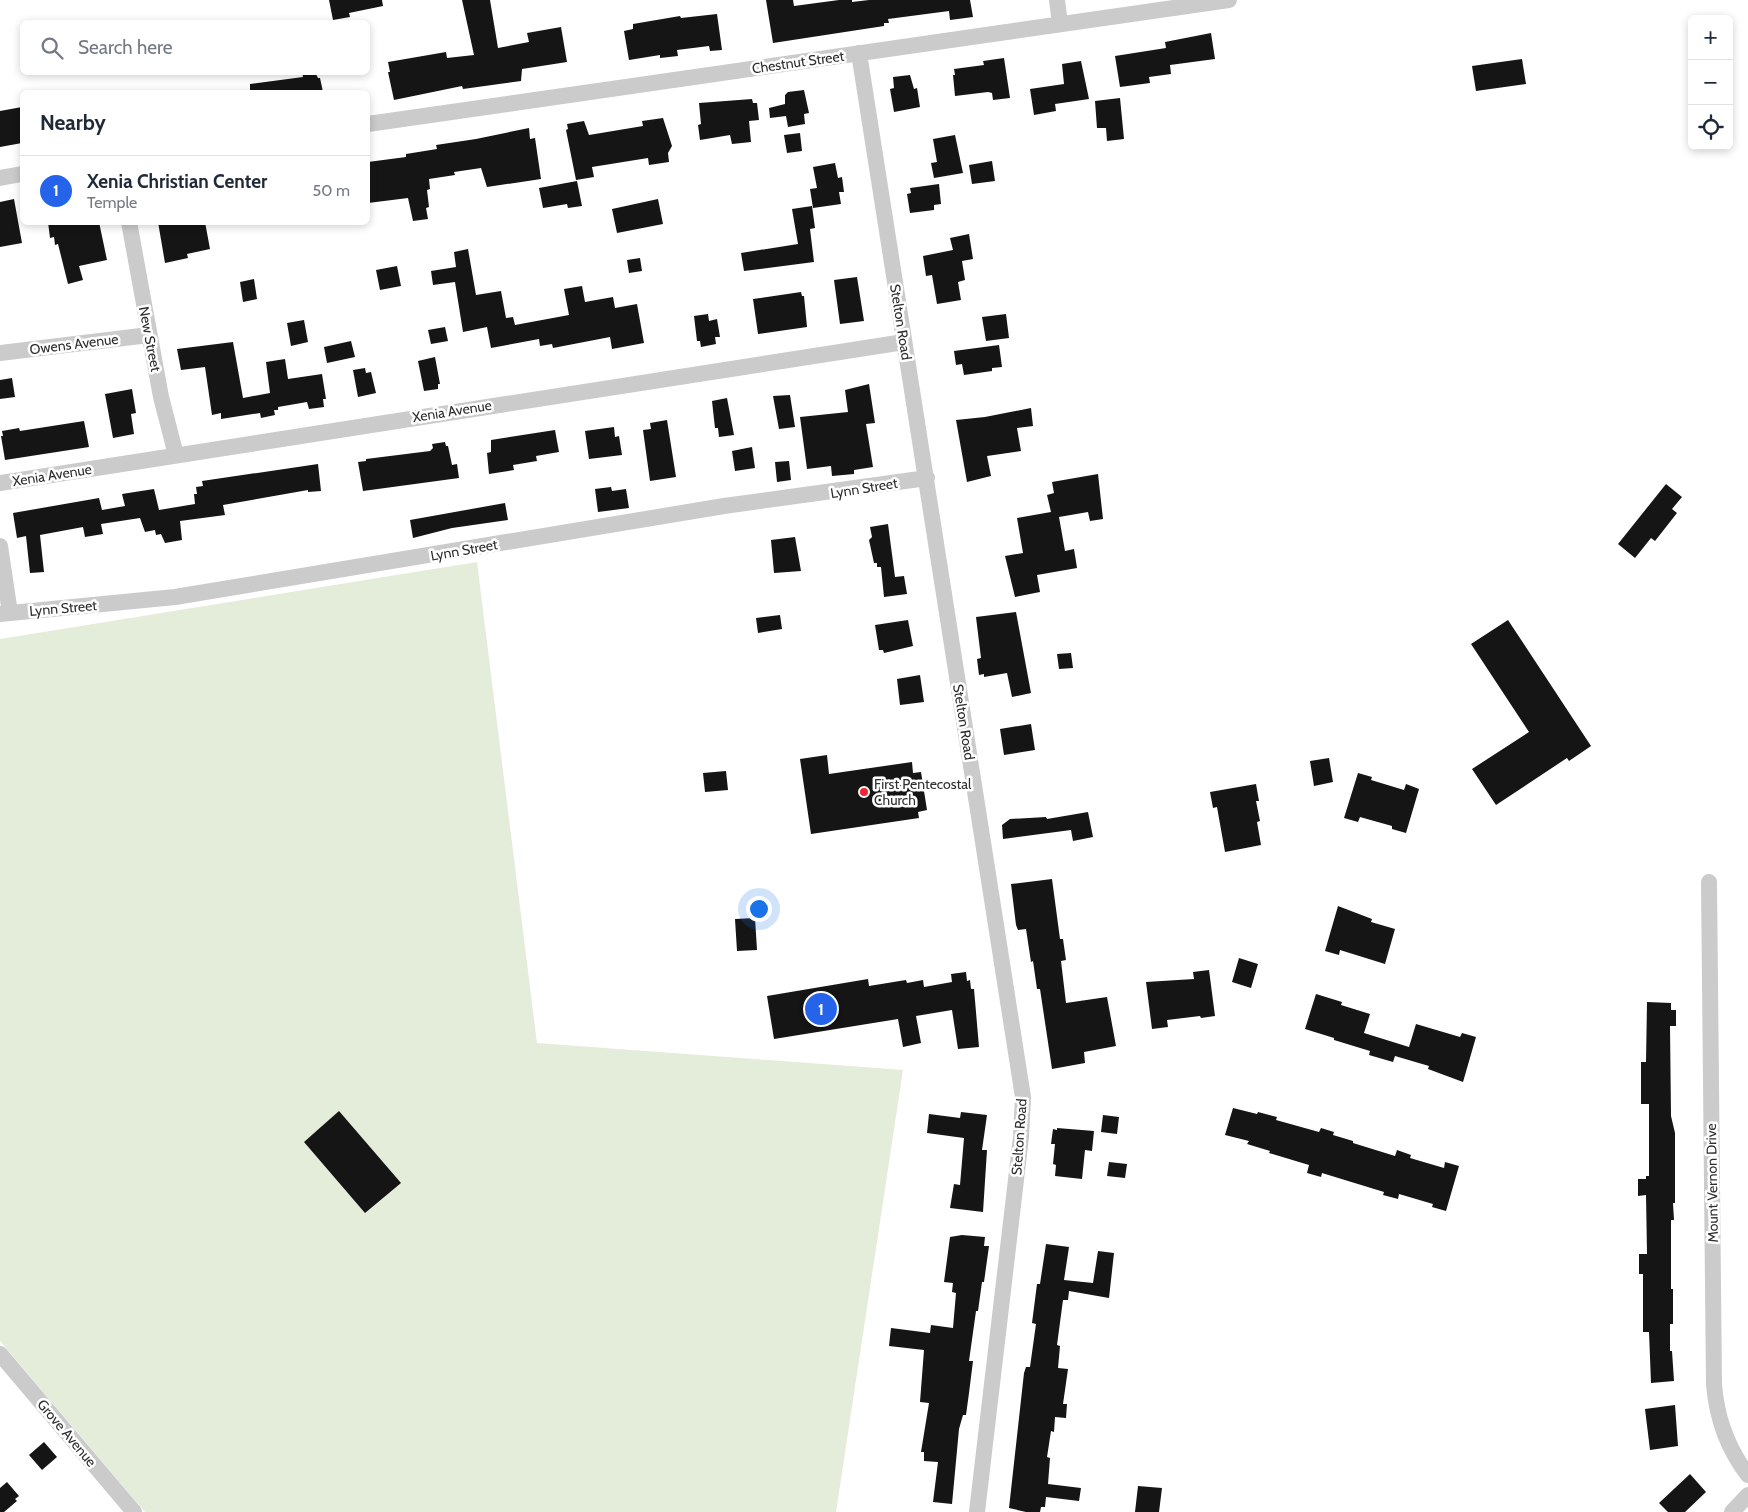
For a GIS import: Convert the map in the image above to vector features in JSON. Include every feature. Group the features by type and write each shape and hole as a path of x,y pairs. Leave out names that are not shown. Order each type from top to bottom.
{"street":[{"path":"1057,0 1060,24"},
{"name":"Chestnut Street","path":"370,124 1229,0"},
{"name":"Stelton Road","path":"859,53 1023,1097 1021,1137 977,1512"},
{"path":"0,178 20,174"},
{"name":"New Street","path":"130,225 149,335 176,455"},
{"name":"Owens Avenue","path":"0,353 149,335"},
{"name":"Xenia Avenue","path":"0,484 904,342"},
{"name":"Lynn Street","path":"5,614 183,596 724,506 926,478"},
{"path":"0,546 5,614"},
{"name":"Mount Vernon Drive","path":"1709,882 1714,1385 1723,1430 1729,1445 1748,1475"},
{"name":"Grove Avenue","path":"0,1354 134,1512"},
{"path":"1732,1512 1748,1495"}],"green space":[{"path":"477,562 537,1043 903,1070 836,1512 145,1512 0,1341 0,639"}],"building":[{"path":"329,0 382,0 383,6 349,13 350,17 333,20"},
{"path":"462,0 490,0 498,48 529,42 527,33 561,27 567,62 522,69 521,81 463,89 462,86 394,100 388,72 390,72 388,62 446,52 447,58 474,55"},
{"path":"766,0 793,0 794,6 839,0 852,0 852,2 869,0 970,0 973,17 950,20 949,11 888,19 889,23 884,23 884,26 773,43"},
{"path":"717,14 722,50 710,51 709,46 677,50 678,56 660,58 660,55 629,60 624,31 633,29 633,24 680,16 681,18"},
{"path":"1211,33 1215,59 1170,65 1171,74 1149,77 1150,83 1120,87 1115,56 1166,48 1165,42"},
{"path":"1004,58 1010,98 993,100 992,93 988,92 955,96 954,69 984,65 983,61"},
{"path":"1522,59 1526,84 1476,91 1472,66"},
{"path":"1081,61 1089,99 1055,104 1056,111 1034,115 1030,89 1064,84 1062,64"},
{"path":"303,75 316,75 320,78 323,90 250,90 250,84 303,77"},
{"path":"910,75 914,89 917,88 920,107 894,112 890,89 894,88 893,77"},
{"path":"804,90 809,113 804,114 805,124 788,127 786,116 770,118 769,108 785,104 785,95 788,92"},
{"path":"1120,98 1124,139 1107,141 1106,128 1097,128 1095,101"},
{"path":"752,99 753,103 757,103 759,120 749,121 751,142 732,144 730,135 700,140 698,125 701,124 699,103"},
{"path":"20,107 20,143 0,147 0,111"},
{"path":"663,118 672,146 668,153 669,162 649,165 648,158 592,167 594,177 576,180 566,130 568,129 567,124 584,121 589,135 643,126 642,121"},
{"path":"529,128 530,139 535,138 541,179 487,187 481,168 454,172 455,175 429,179 430,189 427,190 429,207 426,208 428,219 413,221 408,198 370,203 370,162 406,157 406,154 437,149 436,145"},
{"path":"800,133 802,151 787,153 784,135"},
{"path":"955,135 963,173 934,178 931,163 937,162 933,139"},
{"path":"992,161 995,181 972,184 969,165"},
{"path":"835,163 838,178 842,177 844,192 839,192 841,204 813,208 810,189 817,188 813,167"},
{"path":"577,181 582,206 568,208 567,204 543,208 539,188"},
{"path":"939,184 941,204 934,205 934,210 910,213 907,194 911,193 910,188"},
{"path":"14,199 22,243 0,247 0,202"},
{"path":"658,199 663,224 617,233 612,209"},
{"path":"812,206 815,228 810,229 814,262 744,271 741,253 798,244 792,209"},
{"path":"48,225 100,225 107,260 79,266 83,280 68,284 58,244 55,245 54,237 50,238"},
{"path":"159,225 206,225 210,249 187,254 188,258 165,263"},
{"path":"969,234 973,259 962,261 965,280 958,282 961,300 937,304 932,275 926,276 923,256 953,250 950,238"},
{"path":"468,249 476,295 501,291 506,318 513,317 515,325 569,315 564,289 582,286 585,302 613,297 615,308 637,304 644,343 612,349 610,337 553,348 552,344 540,346 539,339 491,348 487,327 463,332 455,282 433,285 431,271 456,267 454,252"},
{"path":"640,258 642,271 629,273 627,260"},
{"path":"397,266 401,286 380,290 376,270"},
{"path":"857,277 864,321 840,324 834,280"},
{"path":"254,279 257,299 243,302 240,282"},
{"path":"801,292 802,296 804,296 807,327 758,334 753,299"},
{"path":"708,314 709,321 717,319 720,337 715,337 716,344 701,347 700,341 697,341 694,316"},
{"path":"1006,314 1009,338 986,341 982,317"},
{"path":"304,320 308,342 291,346 287,323"},
{"path":"445,327 448,341 431,344 428,330"},
{"path":"351,341 355,357 327,363 324,347"},
{"path":"233,342 243,398 270,393 266,362 285,359 288,379 322,374 326,399 323,399 324,407 309,409 307,402 278,407 278,410 274,410 275,415 261,418 260,413 221,419 221,413 212,415 205,367 181,370 177,349"},
{"path":"999,345 1002,367 992,368 992,371 964,375 962,364 956,365 954,351"},
{"path":"435,357 440,384 438,384 438,389 424,391 418,361"},
{"path":"365,368 366,373 371,372 376,393 358,397 353,370"},
{"path":"12,378 15,397 0,399 0,380"},
{"path":"869,384 875,423 866,424 873,467 854,470 854,474 832,476 831,466 807,469 800,417 848,412 845,390"},
{"path":"132,389 136,413 131,414 134,434 113,438 105,394"},
{"path":"790,395 795,427 779,429 773,396"},
{"path":"727,398 734,435 719,437 718,428 715,428 712,401"},
{"path":"1031,408 1033,426 1017,428 1021,451 987,456 991,476 967,482 956,420 985,417"},
{"path":"667,420 676,477 650,481 643,430 651,429 650,423"},
{"path":"84,421 89,447 5,460 1,436 3,436 2,431 19,428 20,431"},
{"path":"614,427 615,437 619,436 622,455 589,459 585,431"},
{"path":"555,430 559,452 536,456 537,461 513,465 514,470 489,474 487,453 491,452 491,440"},
{"path":"445,442 446,446 448,446 452,465 457,464 459,478 363,491 358,462 366,461 366,459 430,451 433,448 432,444"},
{"path":"752,447 755,468 735,471 732,451"},
{"path":"789,461 791,480 777,482 775,462"},
{"path":"318,464 321,491 308,492 308,490 223,505 225,515 180,521 182,540 165,543 161,534 156,535 155,530 145,532 140,518 101,524 103,534 85,537 83,527 40,535 44,572 30,573 26,536 17,538 13,513 99,498 102,510 125,506 122,494 154,489 159,510 195,504 194,494 197,494 196,487 203,486 202,481"},
{"path":"1098,474 1103,519 1090,521 1088,512 1059,517 1065,551 1074,549 1077,568 1037,575 1040,592 1015,597 1005,556 1023,553 1017,518 1051,512 1047,495 1054,493 1052,482"},
{"path":"1666,484 1682,497 1672,509 1677,513 1655,541 1651,538 1635,558 1618,544"},
{"path":"611,487 612,491 626,489 629,508 598,512 595,489"},
{"path":"505,503 508,520 452,528 413,538 410,520"},
{"path":"888,524 895,577 904,576 907,594 884,597 881,567 877,567 877,563 874,563 869,540 872,537 870,527"},
{"path":"795,537 801,571 774,573 771,540"},
{"path":"1016,612 1031,693 1012,697 1007,673 984,677 984,674 979,675 977,659 981,658 976,617"},
{"path":"780,615 782,629 758,633 756,618"},
{"path":"908,620 913,646 884,653 883,650 879,650 875,625"},
{"path":"1508,620 1591,746 1569,761 1567,758 1496,805 1472,769 1529,732 1471,644"},
{"path":"1071,653 1073,668 1059,669 1057,654"},
{"path":"920,675 924,702 900,705 897,679"},
{"path":"1031,724 1035,750 1004,755 1000,729"},
{"name":"First Pentecostal Church","path":"827,755 829,774 912,762 913,773 921,772 927,810 918,812 919,818 811,834 800,759"},
{"path":"1329,758 1333,782 1314,786 1310,761"},
{"path":"726,771 728,790 705,792 703,773"},
{"path":"1358,773 1372,777 1371,780 1404,790 1406,784 1419,789 1406,833 1392,829 1392,826 1360,817 1358,822 1344,818"},
{"path":"1256,784 1259,801 1256,801 1260,821 1257,822 1261,845 1225,852 1217,807 1213,808 1210,792"},
{"path":"1088,812 1093,837 1073,841 1071,830 1003,839 1002,825 1010,819 1046,817 1047,819"},
{"path":"1052,879 1060,939 1063,939 1066,960 1061,961 1066,1003 1107,997 1116,1046 1084,1052 1085,1063 1052,1069 1040,989 1037,989 1026,929 1018,930 1016,925 1011,884"},
{"path":"1338,906 1372,919 1371,922 1395,929 1385,964 1340,950 1339,955 1325,951"},
{"path":"755,918 757,950 737,951 735,919"},
{"path":"1239,958 1258,964 1251,988 1232,982"},
{"path":"1209,970 1215,1016 1167,1020 1168,1027 1152,1029 1146,982 1194,979 1193,972"},
{"path":"966,972 967,981 970,980 971,989 974,989 979,1047 958,1049 952,1010 916,1016 921,1043 903,1047 898,1019 774,1039 767,996 868,979 869,986 906,980 907,983 923,980 924,987 952,982 951,974"},
{"path":"1316,994 1342,1002 1341,1005 1370,1014 1364,1033 1409,1047 1416,1024 1460,1037 1462,1033 1476,1037 1463,1082 1428,1069 1429,1066 1395,1056 1393,1062 1369,1055 1370,1051 1305,1029"},
{"path":"1647,1002 1671,1003 1671,1010 1676,1010 1676,1026 1670,1026 1671,1116 1675,1133 1675,1203 1673,1203 1674,1220 1671,1220 1673,1324 1670,1324 1670,1351 1672,1351 1674,1381 1651,1383 1649,1332 1643,1332 1643,1274 1639,1274 1639,1254 1647,1254 1646,1195 1638,1196 1638,1179 1646,1179 1646,1176 1649,1176 1649,1104 1641,1104 1641,1062 1646,1062"},
{"path":"1233,1108 1277,1117 1276,1120 1319,1132 1321,1128 1334,1132 1333,1135 1353,1141 1353,1143 1395,1156 1397,1150 1411,1155 1410,1158 1444,1168 1445,1162 1459,1166 1446,1211 1432,1207 1433,1204 1399,1194 1398,1199 1383,1195 1384,1192 1322,1173 1321,1177 1307,1173 1309,1165 1269,1153 1270,1151 1247,1144 1249,1141 1225,1135"},
{"path":"339,1111 401,1183 365,1213 304,1142"},
{"path":"961,1112 987,1115 982,1150 987,1150 983,1212 950,1208 954,1184 960,1185 964,1138 927,1133 929,1114 960,1118"},
{"path":"1103,1115 1119,1117 1117,1134 1101,1132"},
{"path":"1057,1128 1094,1131 1092,1151 1085,1150 1082,1179 1055,1176 1056,1165 1053,1164 1055,1144 1051,1144 1053,1129 1057,1130"},
{"path":"1109,1162 1127,1164 1125,1178 1107,1176"},
{"path":"962,1235 985,1237 984,1246 989,1246 984,1282 982,1282 978,1311 976,1311 969,1361 973,1361 966,1415 963,1415 959,1429 952,1504 933,1502 938,1462 924,1461 924,1452 921,1452 929,1403 920,1402 924,1350 889,1346 891,1328 930,1333 931,1325 953,1328 956,1293 952,1292 953,1283 944,1282 950,1237"},
{"path":"1046,1244 1069,1247 1064,1280 1093,1283 1098,1251 1114,1253 1109,1298 1069,1291 1068,1300 1063,1300 1057,1345 1060,1346 1058,1368 1068,1369 1063,1404 1067,1404 1066,1418 1055,1417 1054,1432 1051,1431 1047,1457 1050,1458 1048,1484 1081,1488 1079,1501 1046,1497 1045,1507 1041,1507 1040,1512 1026,1512 1009,1508 1024,1373 1026,1367 1030,1367 1036,1324 1032,1323 1037,1284 1040,1284"},
{"path":"1675,1405 1678,1446 1650,1450 1645,1409"},
{"path":"44,1442 57,1457 42,1470 29,1455"},
{"path":"1690,1474 1706,1492 1685,1512 1668,1512 1659,1503"},
{"path":"7,1482 19,1496 15,1499 17,1501 4,1512 0,1512 0,1488"},
{"path":"1138,1486 1162,1488 1159,1512 1135,1512"}],"place":[{"name":"First Pentecostal Church","path":"864,792"},
{"name":"Xenia Christian Center","path":"821,1009"}]}
